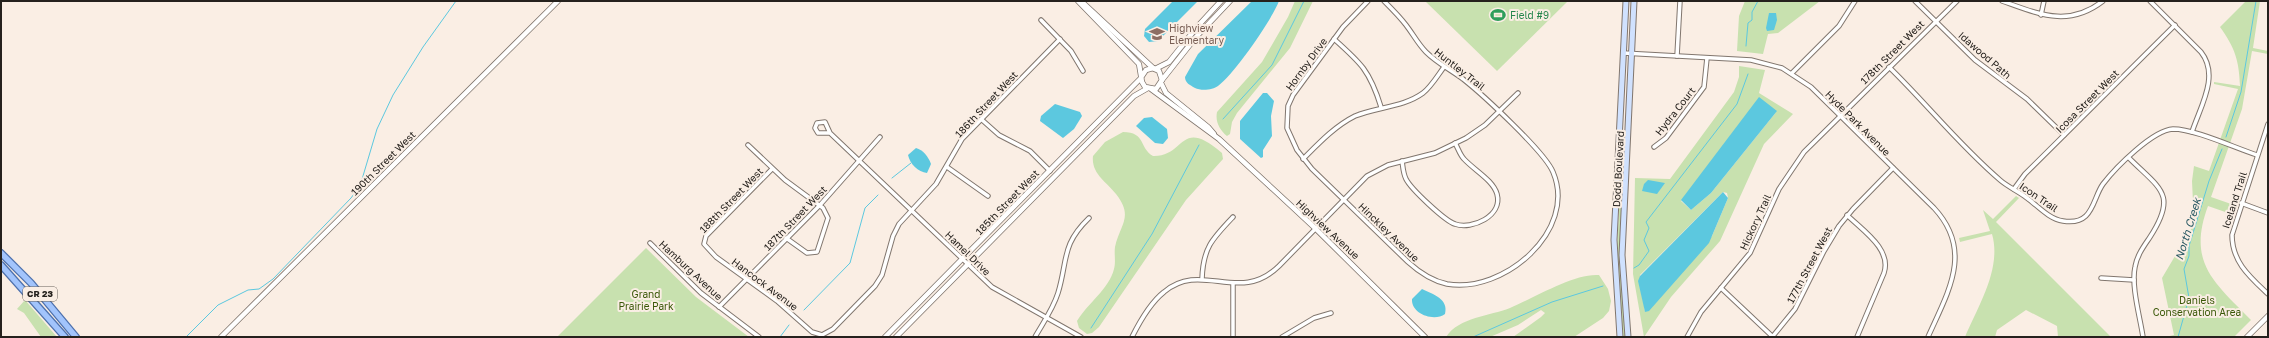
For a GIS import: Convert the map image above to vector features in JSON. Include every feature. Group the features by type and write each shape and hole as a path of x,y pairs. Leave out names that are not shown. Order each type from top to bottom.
{"main road":[{"name":"Dodd Boulevard","path":"1620,337 1614,247 1626,1"},
{"name":"Dodd Boulevard","path":"1628,337 1622,255 1634,1"},
{"name":"CR 23","path":"1,253 31,283 76,337"},
{"name":"CR 23","path":"1,265 65,337"}],"street":[{"name":"190th Street West","path":"222,337 558,1"},
{"name":"Highview Avenue","path":"1080,1 1154,69 1161,73 1162,82 1166,93 1208,127 1216,137"},
{"name":"Highview Avenue","path":"1080,1 1108,34 1136,60 1140,67 1143,84 1216,137 1315,228 1425,337"},
{"path":"1142,77 1146,70 1154,69 1169,62 1197,27 1221,1"},
{"path":"1149,89 1158,87 1196,37 1230,1"},
{"name":"Hornby Drive","path":"1343,199 1303,159 1289,137 1286,121 1288,106 1293,95 1334,39 1368,1"},
{"name":"Huntley Trail","path":"1384,1 1408,27 1426,52 1478,92 1498,112"},
{"path":"1676,56 1680,1"},
{"path":"1792,73 1837,28 1855,1"},
{"name":"Idawood Path","path":"1915,1 1981,66 2026,99 2064,135"},
{"name":"178th Street West","path":"1840,116 1957,1"},
{"path":"2002,1 2041,15 2057,17 2074,15 2088,11 2103,1"},
{"path":"2041,15 2044,1"},
{"path":"2150,1 2203,54 2209,72 2208,84 2192,132"},
{"path":"1041,20 1073,53 1083,71"},
{"name":"Icosa Street West","path":"2014,189 2025,174 2174,25"},
{"name":"186th Street West","path":"819,335 833,329 875,286 882,275 896,227 936,184 962,139 1060,39"},
{"path":"1334,39 1364,67 1372,81 1381,107"},
{"name":"Hyde Park Avenue","path":"1623,53 1757,61 1778,66 1792,73 1810,87 1938,212 1947,226 1953,241 1955,263 1953,278 1928,337"},
{"name":"Hydra Court","path":"1654,147 1666,138 1704,87 1707,58"},
{"path":"1303,159 1339,125 1381,107 1406,101 1424,92 1444,67"},
{"name":"Icon Trail","path":"1889,67 1920,97 1934,116 1997,178 2055,218 2074,220 2091,210 2104,182 2147,140 2162,131 2177,129 2192,132 2257,155"},
{"name":"185th Street West","path":"885,337 963,260 1142,77"},
{"name":"185th Street West","path":"896,337 1134,96 1149,89"},
{"path":"1132,337 1147,311 1165,291 1183,281 1202,279 1233,284 1250,283 1268,276 1343,199 1375,171 1402,161 1431,155 1455,143 1478,130 1518,93"},
{"name":"Hinckley Avenue","path":"1343,199 1412,266 1436,280 1446,284 1465,284 1492,278 1512,270 1530,256 1546,234 1556,207 1558,189 1554,174 1546,160 1498,112"},
{"name":"Hickory Trail","path":"1687,337 1701,312 1750,253 1779,189 1791,168 1810,145 1840,116"},
{"path":"981,119 997,134 1030,151 1050,171"},
{"path":"825,122 830,133 818,133 815,128 817,123 825,122"},
{"name":"Iceland Trail","path":"2268,124 2232,230 2234,252 2243,270 2268,294"},
{"name":"Hamel Drive","path":"830,133 995,289 1082,337"},
{"name":"187th Street West","path":"719,307 820,205 858,160 880,137"},
{"path":"1402,161 1407,180 1448,220 1463,226 1477,223 1485,219 1494,211 1498,202 1497,195 1493,187 1464,158 1455,143"},
{"path":"748,145 772,169 825,210 828,218 817,252 807,253 786,238"},
{"path":"2129,158 2159,189 2164,205 2161,220 2138,256 2134,280 2143,337"},
{"path":"946,167 988,196"},
{"name":"177th Street West","path":"1773,336 1795,309 1824,251 1847,215 1893,168"},
{"name":"188th Street West","path":"704,244 706,236 772,169"},
{"path":"2241,203 2268,212"},
{"path":"1847,215 1881,249 1886,263 1884,273 1856,337"},
{"path":"1202,279 1203,261 1207,247 1233,217"},
{"path":"1035,337 1057,294 1068,245 1078,229 1089,218"},
{"name":"Hamburg Avenue","path":"650,243 698,290 759,337"},
{"name":"Hancock Avenue","path":"704,244 716,256 792,314 810,331 819,335"},
{"path":"2101,278 2134,280"},
{"path":"1233,284 1233,337"},
{"path":"1721,288 1773,336"},
{"path":"1282,337 1314,318 1331,313"},
{"path":"2247,337 2268,316"}],"green space":[{"path":"1295,1 1313,1 1290,48 1237,113 1232,122 1230,134 1227,136 1219,126 1217,112 1262,62 1288,17"},
{"path":"1425,1 1568,1 1497,71"},
{"path":"1745,1 1820,1 1778,33 1768,34 1763,54 1737,51 1739,16"},
{"name":"Daniels Conservation Area","path":"2246,1 2260,1 2253,48 2268,51 2268,54 2252,51 2242,109 2211,197 2234,205 2231,214 2208,206 2202,226 2201,243 2203,257 2208,270 2226,294 2251,320 2234,337 2165,337 2174,335 2162,278 2194,224 2192,181 2194,166 2209,171 2238,89 2214,84 2214,82 2240,86 2239,69 2233,48 2220,27"},
{"path":"1739,66 1765,70 1759,93 1793,114 1764,144 1720,241 1671,297 1644,337 1633,274 1635,178 1670,179 1734,92 1739,77","holes":["1777,111 1711,193 1691,210 1681,201","1723,192 1727,193 1728,198 1712,236 1645,312 1640,275"]},
{"path":"1623,130 1620,250 1626,337 1623,337 1617,249"},
{"path":"1123,132 1139,137 1146,149 1153,156 1164,155 1190,138 1198,138 1222,153 1223,159 1186,200 1099,327 1092,333 1087,334 1079,328 1077,321 1108,283 1115,266 1115,247 1125,215 1121,202 1116,194 1100,177 1094,168 1093,156 1105,142"},
{"path":"2016,196 2019,198 1996,222 2111,337 2058,337 2057,326 2026,310 1997,330 1995,337 1965,337 1987,287 1994,260 1994,247 1992,234 1960,242 1959,238 1990,231 1983,210 1993,219"},
{"name":"Grand Prairie Park","path":"646,248 696,297 749,337 557,337"},
{"path":"1589,275 1599,275 1608,289 1611,301 1609,311 1603,318 1574,337 1513,337 1541,317 1545,313 1541,310 1518,325 1490,337 1446,337 1452,330 1467,321 1510,308 1566,282"},
{"path":"25,300 57,337 41,337 24,313 17,309"}],"water":[{"path":"1173,1 1198,1 1158,41 1149,42 1144,36 1145,29"},
{"path":"1252,1 1279,1 1275,10 1243,59 1216,87 1204,90 1190,85 1186,81 1185,77 1198,54"},
{"path":"1769,13 1776,13 1777,20 1774,30 1767,31 1766,28"},
{"path":"1263,93 1267,93 1274,101 1271,116 1272,136 1263,150 1263,157 1261,158 1240,139 1240,121"},
{"path":"1759,97 1777,111 1711,193 1691,210 1681,200"},
{"path":"1055,104 1080,112 1082,116 1074,129 1063,138 1040,121 1041,116"},
{"path":"1152,117 1167,129 1168,138 1163,144 1155,143 1136,126 1144,118"},
{"path":"916,148 923,152 930,161 931,164 927,173 918,169 909,158 908,155"},
{"path":"1648,180 1665,183 1657,194 1642,191 1644,184"},
{"path":"1723,192 1728,198 1709,243 1649,311 1645,312 1638,281 1640,276"},
{"path":"1422,289 1435,295 1445,304 1445,314 1429,317 1415,309 1412,299"}],"waterway":[{"path":"186,337 218,305 248,290 259,289 273,279 351,198 360,186 377,129 393,95 423,47 456,1"},
{"path":"1223,119 1272,65 1304,1"},
{"path":"1746,46 1748,23 1752,20 1752,12 1758,1"},
{"path":"2226,137 2241,92 2256,1"},
{"path":"1634,268 1639,265 1649,251 1644,240 1649,228 1646,222 1737,104 1748,74"},
{"path":"1091,328 1152,234 1199,145"},
{"name":"North Creek","path":"2178,337 2189,298 2184,269 2189,256 2189,246 2209,181 2222,149"},
{"path":"892,178 911,163"},
{"path":"804,310 850,263 865,208 878,195"},
{"path":"1473,337 1552,302 1603,286"},
{"path":"780,337 789,325"}],"place":[{"name":"Field #9","path":"1498,15"},
{"name":"Highview Elementary","path":"1157,34"}]}
